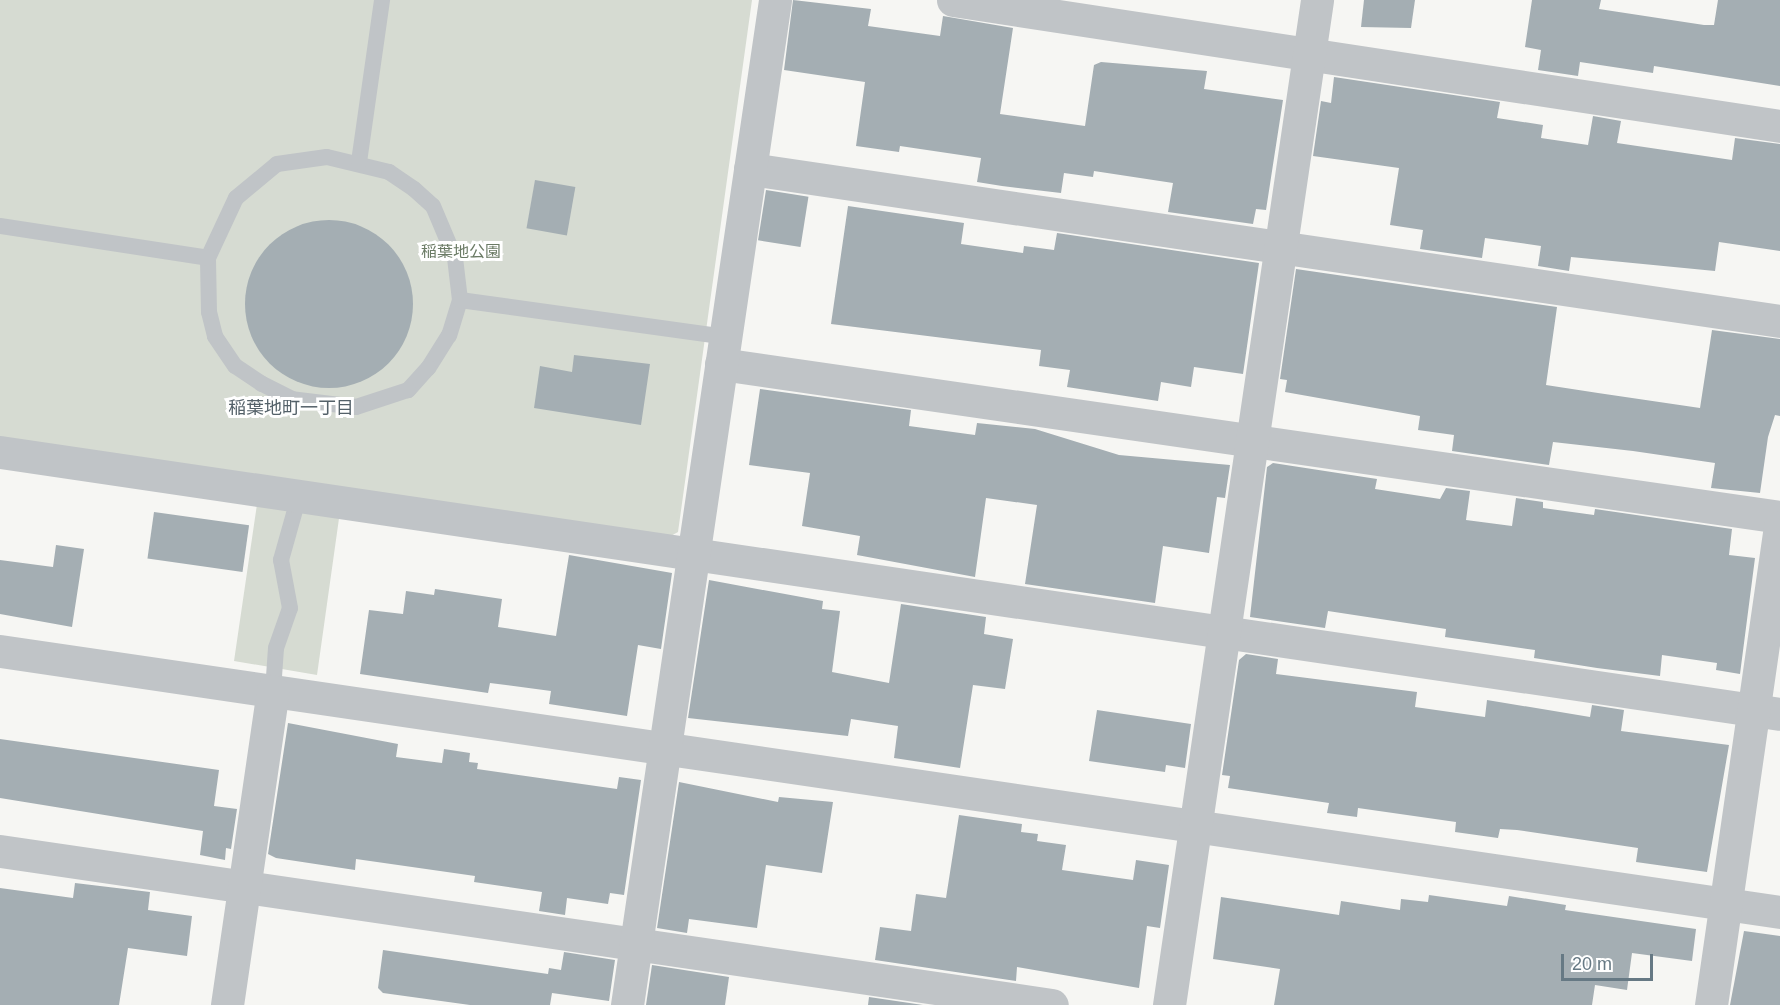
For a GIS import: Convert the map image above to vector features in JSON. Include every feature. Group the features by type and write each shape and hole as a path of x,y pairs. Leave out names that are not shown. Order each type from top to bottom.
{"street":[{"path":"627,1005 775,0"},
{"path":"953,0 1780,126"},
{"path":"1169,1005 1317,0"},
{"path":"750,170 1780,321"},
{"path":"723,350 1253,441 1780,517"},
{"path":"0,452 1767,712"},
{"path":"1711,1005 1726,904 1767,712 1780,527"},
{"path":"0,651 1780,912"},
{"path":"226,1005 273,691"},
{"path":"0,851 1052,1005"}],"lane":[{"path":"359,162 382,0"},
{"path":"327,157 359,162 389,172 433,206 448,231 460,300 450,335 408,390 384,402 323,407 292,399 235,366 211,320 208,258 236,198 277,164 327,157"},
{"path":"0,226 208,258"},
{"path":"460,300 723,350"},
{"path":"273,691 276,648 290,608 281,560 299,496"}],"green space":[{"name":"稲葉地公園","path":"0,0 752,0 678,532 667,538 343,490 317,675 234,661 261,477 0,439"}],"building":[{"path":"793,0 871,9 868,26 940,36 943,16 1013,28 1000,114 1085,126 1094,65 1101,62 1207,71 1204,89 1283,100 1266,210 1256,209 1253,224 1168,212 1173,183 1094,171 1093,177 1064,173 1061,193 977,182 981,158 900,146 899,152 856,146 865,82 784,70"},
{"path":"1364,0 1415,0 1411,28 1361,27"},
{"path":"1532,0 1601,0 1599,9 1714,25 1718,0 1780,0 1780,86 1654,66 1653,73 1580,62 1578,76 1538,70 1541,50 1525,47"},
{"path":"1334,77 1500,102 1497,118 1543,125 1541,138 1588,145 1593,116 1621,121 1617,143 1732,160 1735,138 1780,144 1780,251 1719,242 1715,271 1571,257 1569,271 1538,266 1541,246 1485,238 1482,258 1420,249 1423,230 1390,225 1399,168 1313,156 1321,101 1331,103"},
{"path":"535,180 575,187 567,235 526,228"},
{"path":"766,190 808,197 800,247 758,240"},
{"path":"848,206 964,223 961,244 1023,253 1024,246 1054,250 1057,233 1259,263 1243,374 1194,367 1191,387 1161,382 1158,401 1067,387 1070,370 1039,366 1041,350 831,324"},
{"path":"329,220 361,227 388,245 406,272 413,304 406,336 388,363 361,381 329,388 297,381 270,363 252,336 245,304 252,272 270,245 297,227"},
{"path":"1296,269 1557,307 1546,385 1700,408 1712,330 1780,339 1780,416 1775,415 1768,437 1760,493 1711,488 1715,463 1633,451 1553,442 1549,465 1452,451 1454,435 1418,430 1420,416 1285,392 1287,380 1280,379"},
{"path":"574,355 650,364 641,425 534,408 540,366 572,372"},
{"path":"760,389 911,410 909,426 975,435 977,423 1035,429 1119,455 1230,465 1225,498 1217,497 1209,553 1163,546 1155,603 1025,584 1037,505 986,498 975,577 857,555 860,536 802,526 810,473 749,465"},
{"path":"1273,463 1377,479 1375,489 1440,499 1446,488 1470,491 1466,520 1512,526 1516,498 1543,502 1543,508 1594,515 1595,509 1732,529 1729,555 1755,558 1740,674 1716,670 1717,663 1662,655 1660,676 1597,668 1534,658 1535,650 1445,637 1446,629 1328,611 1325,628 1250,617 1267,467"},
{"path":"154,512 249,525 243,572 147,559"},
{"path":"56,545 84,549 72,627 0,614 0,560 53,567"},
{"path":"569,555 672,573 661,649 638,645 627,716 549,704 551,691 490,683 488,693 360,674 369,610 403,614 406,591 434,595 435,589 502,599 498,627 556,636"},
{"path":"709,580 823,601 822,609 840,611 832,672 889,683 901,604 986,617 984,634 1013,639 1005,689 973,685 960,768 894,758 898,726 851,719 848,736 688,718"},
{"path":"1246,654 1278,659 1276,674 1417,692 1415,707 1485,717 1487,700 1590,717 1592,705 1624,710 1621,731 1729,745 1707,872 1636,862 1638,848 1517,830 1500,829 1498,838 1455,832 1456,822 1358,808 1357,817 1327,813 1329,803 1228,788 1230,776 1222,775 1239,660"},
{"path":"1097,710 1191,724 1185,768 1166,765 1165,772 1089,761"},
{"path":"288,723 398,744 396,757 442,763 444,749 470,753 469,762 478,763 477,769 617,789 619,777 641,780 624,895 610,893 608,904 567,898 565,915 539,911 542,892 474,882 475,876 356,859 355,870 276,858 268,854"},
{"path":"0,739 219,770 214,806 237,809 231,849 226,848 225,860 200,855 203,831 0,798"},
{"path":"679,782 778,802 779,797 833,802 822,873 766,865 757,928 689,919 687,933 657,928"},
{"path":"959,815 1022,824 1021,832 1038,834 1037,841 1066,845 1062,870 1133,880 1136,860 1169,865 1160,928 1147,926 1139,988 1017,967 1016,981 875,960 880,927 911,931 916,894 946,898"},
{"path":"75,883 150,892 148,910 192,916 187,956 128,948 119,1005 0,1005 0,888 73,898"},
{"path":"1429,895 1507,906 1509,896 1566,905 1565,910 1696,929 1692,961 1632,953 1627,990 1595,985 1592,1005 1274,1005 1280,969 1213,959 1221,897 1339,915 1341,901 1400,910 1401,899 1428,902"},
{"path":"1744,931 1780,936 1780,1005 1730,1005"},
{"path":"383,950 548,974 549,968 561,970 564,952 615,960 609,1001 552,993 550,1005 470,1005 383,993 378,988"},
{"path":"652,965 729,977 725,1005 646,1005"},
{"path":"869,997 923,1005 868,1005"}],"district":[{"name":"稲葉地町一丁目","path":"291,408"}]}
